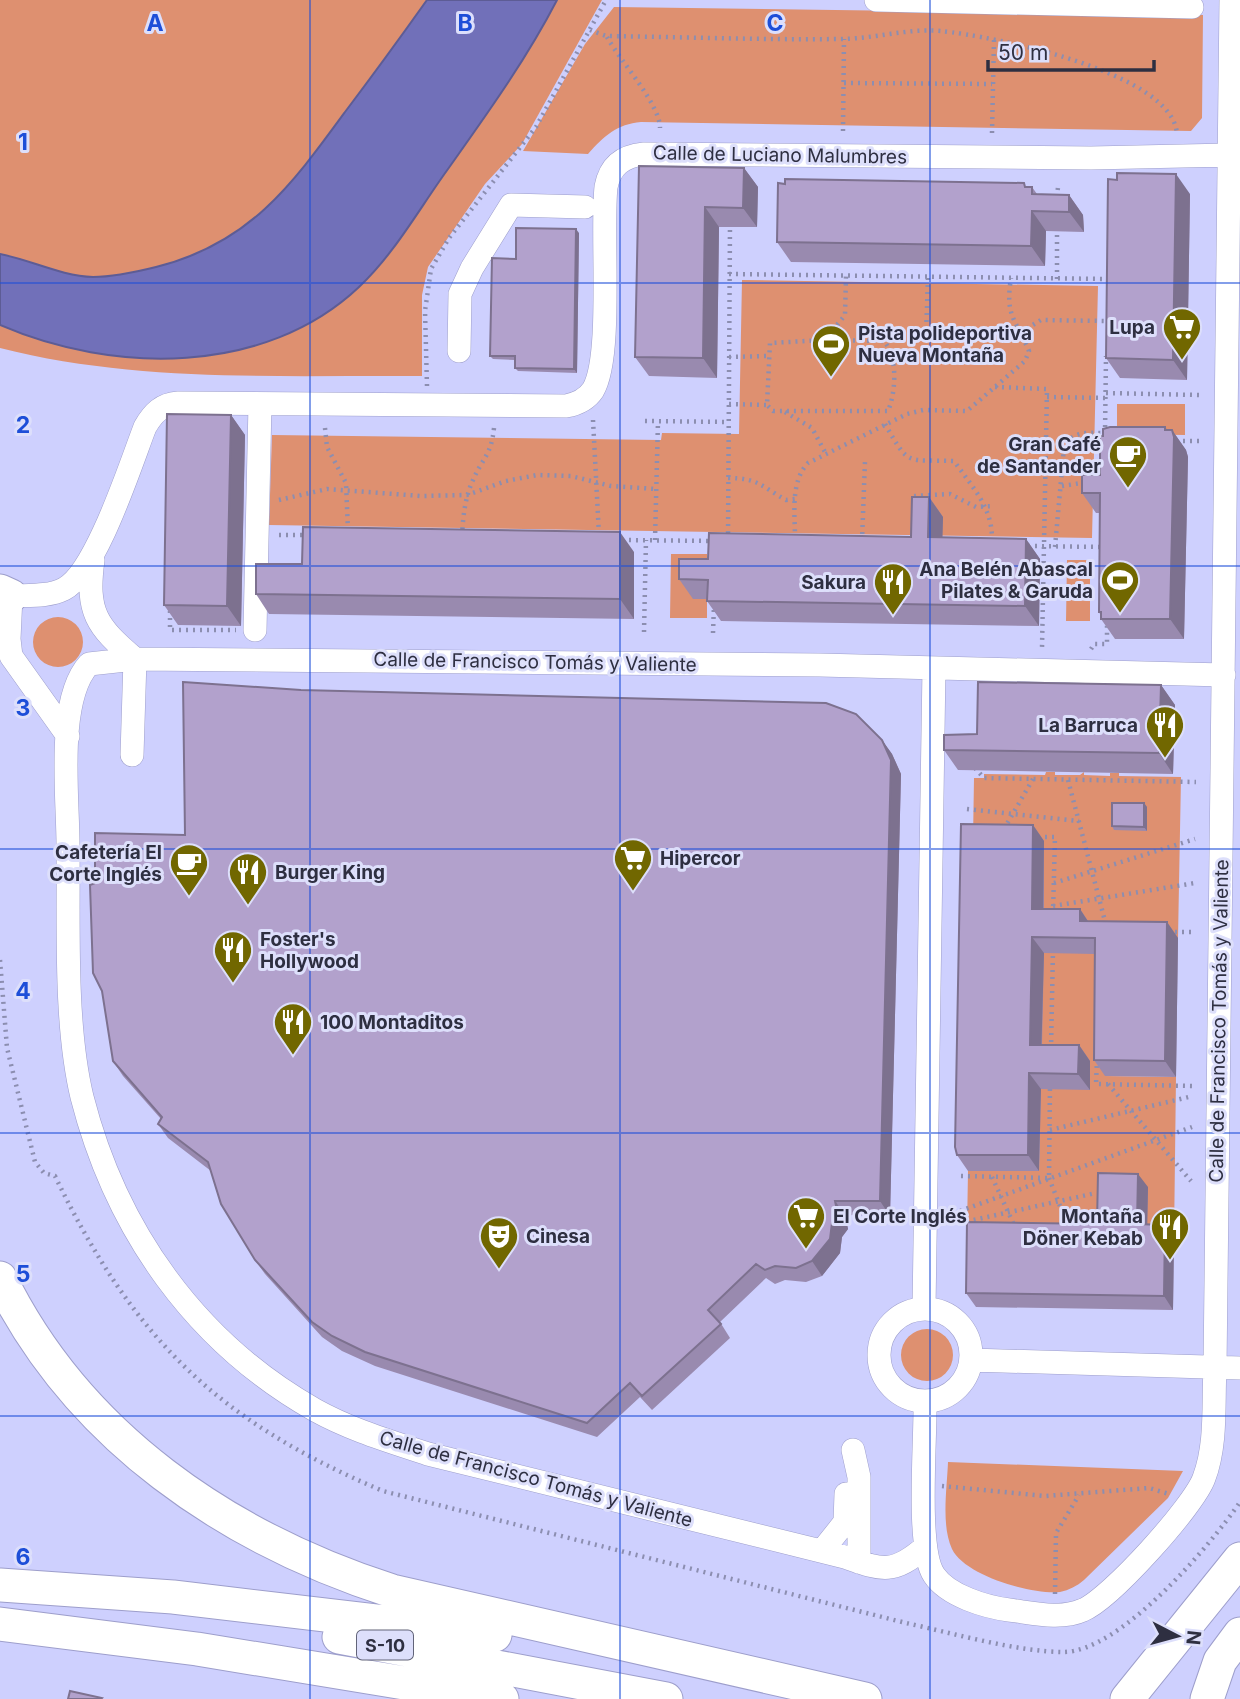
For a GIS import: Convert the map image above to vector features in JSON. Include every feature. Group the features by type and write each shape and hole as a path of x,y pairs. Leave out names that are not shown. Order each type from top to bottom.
{"highway":[{"path":"0,1278 23,1320 77,1394 142,1458 195,1499 228,1520 297,1555 392,1591 865,1699"},
{"path":"1127,1699 1240,1559"},
{"path":"0,1585 682,1656"},
{"name":"S-10","path":"0,1590 103,1597 314,1633 666,1699"},
{"name":"S-10","path":"0,1624 97,1644 318,1667 502,1699"},
{"path":"1207,1699 1220,1661 1240,1634"},
{"path":"0,1641 97,1644 383,1699"}],"street":[{"path":"876,0 1192,7"},
{"name":"Calle de Francisco Tomás y Valiente","path":"925,1401 925,1547 934,1575 958,1595 1003,1609 1056,1616 1083,1611 1104,1595 1191,1504 1204,1478 1211,1448 1215,1368 1224,675 1233,480 1229,155 1231,0"},
{"name":"Calle de Luciano Malumbres","path":"6,593 48,594 74,582 94,553 145,427 158,410 178,402 566,406 579,402 593,390 602,362 608,179 619,163 630,156 730,154 1091,158 1229,155"},
{"path":"458,351 460,294 472,268 510,205 586,207"},
{"path":"255,630 260,404"},
{"name":"Calle de Luciano Malumbres","path":"94,553 89,587 94,612 106,635 135,659"},
{"path":"6,593 11,656 68,736"},
{"path":"132,755 135,659"},
{"name":"Calle de Francisco Tomás y Valiente","path":"925,1547 904,1566 875,1567 822,1551 428,1454 369,1435 294,1397 228,1350 186,1303 142,1245 112,1186 82,1096 72,1020 68,736 75,682 89,664 135,659 934,668 1224,675"},
{"path":"925,1308 934,668"},
{"path":"925,1308 943,1312 958,1322 968,1338 971,1360 957,1388 948,1395 925,1401 911,1399 887,1382 878,1355 881,1340 897,1317 925,1308"},
{"path":"971,1360 1240,1368"},
{"path":"822,1551 845,1522 853,1450 859,1477 859,1562"}],"path":[{"path":"590,30 606,36 844,40 900,31 939,31 994,40 1070,58 1143,90 1169,113 1177,125 1177,136"},
{"path":"606,36 621,62 652,102 660,128"},
{"path":"843,131 844,40"},
{"path":"992,133 994,40"},
{"path":"844,83 992,84"},
{"path":"1058,187 1058,200"},
{"path":"1057,213 1057,279"},
{"path":"728,541 730,220"},
{"path":"1108,266 1108,293"},
{"path":"729,274 1108,279"},
{"path":"825,340 845,315 846,276"},
{"path":"926,336 928,277"},
{"path":"782,542 796,543 794,499 799,472 808,463 907,414 923,410 967,411 1025,361 1029,351 1010,315 1007,303 1011,278"},
{"path":"1107,307 1107,333"},
{"path":"1021,332 1041,320 1107,321"},
{"path":"729,404 767,405 773,411 888,411 892,402 893,355 884,341 770,343 767,405"},
{"path":"1107,345 1105,439 1111,439"},
{"path":"729,356 768,356"},
{"path":"995,387 1047,389 1042,648"},
{"path":"1047,397 1200,395"},
{"path":"785,411 812,428 825,454"},
{"path":"593,420 599,540 741,542"},
{"path":"645,421 729,422"},
{"path":"655,540 658,421"},
{"path":"885,425 902,455 910,460 954,461 990,507 992,546 980,545"},
{"path":"325,428 327,447 344,477 347,491 348,536"},
{"path":"462,538 467,495 477,471 491,452 494,428"},
{"path":"1055,547 1062,486 1062,456 1066,442 1080,433 1105,433"},
{"path":"1174,440 1199,441"},
{"path":"862,544 865,461"},
{"path":"1014,461 1046,461"},
{"path":"258,499 283,500 327,489 421,496 467,495 529,475 560,475 656,489"},
{"path":"728,478 749,478 766,485 786,500 794,499"},
{"path":"1062,486 1100,482"},
{"path":"914,496 934,492 950,494 976,507 990,507"},
{"path":"257,534 322,535"},
{"path":"450,537 476,538"},
{"path":"1018,546 1108,547 1109,537"},
{"path":"644,632 646,540"},
{"path":"715,541 715,553"},
{"path":"849,544 874,544"},
{"path":"713,633 714,599"},
{"path":"170,603 170,630 255,630"},
{"path":"1093,649 1094,643 1107,644 1107,616"},
{"path":"968,759 984,778 1196,782"},
{"path":"1000,836 1033,779"},
{"path":"1068,780 1107,930 1100,930"},
{"path":"967,809 1079,821"},
{"path":"1027,837 1055,837 1053,919"},
{"path":"1054,883 1195,839"},
{"path":"1053,906 1195,883"},
{"path":"1157,931 1194,932"},
{"path":"1051,1051 1053,946"},
{"path":"0,960 4,1021 15,1087"},
{"path":"1097,1046 1096,1084 1192,1086"},
{"path":"1051,1077 1049,1178 1056,1202 1069,1229"},
{"path":"1108,1084 1191,1181"},
{"path":"1050,1130 1193,1096"},
{"path":"960,1211 1192,1127"},
{"path":"961,1176 1049,1178"},
{"path":"992,1177 1017,1231"},
{"path":"960,1223 1096,1192"},
{"path":"926,1484 1045,1496 1149,1488 1177,1497"},
{"path":"1055,1599 1056,1534 1079,1495"}],"shaded area":[{"path":"0,0 602,0 522,144 485,184 428,267 422,295 422,376 316,376 157,372 104,367 0,348"},
{"path":"427,0 557,0 506,86 395,245 359,287 321,316 279,337 234,351 187,358 138,358 91,352 44,341 0,325 0,254 69,274 109,276 148,269 189,257 242,227 265,209 306,164"},
{"path":"614,7 1203,15 1202,118 1191,131 641,122 625,125 612,132 588,154 523,151 585,44"},
{"path":"742,280 1098,286 1092,538 269,525 272,435 661,440 662,433 739,434"},
{"path":"1117,404 1185,404 1185,435 1117,434"},
{"path":"671,554 707,554 707,618 670,618"},
{"path":"1067,560 1090,560 1090,621 1066,621"},
{"path":"58,617 76,624 83,642 76,660 58,667 40,660 33,642 40,624"},
{"path":"1046,772 1055,772 1055,775 1080,775 1084,772 1084,775 1110,776 1110,773 1119,773 1119,776 1181,777 1178,938 1156,938 1106,1012 1105,1076 1176,1077 1174,1238 967,1230 968,1171 1039,1171 1041,1072 973,840 974,778 984,778 984,774 1045,775"},
{"path":"927,1329 937,1331 945,1337 951,1345 951,1365 945,1373 937,1379 927,1381 917,1379 909,1373 903,1365 901,1355 903,1345 909,1337 917,1331"},
{"path":"948,1462 1183,1471 1168,1498 1084,1580 1067,1590 1048,1592 1001,1582 971,1568 959,1559 952,1549 947,1529 945,1507"}],"building":[{"path":"639,166 744,168 743,208 705,207 703,358 635,357"},
{"path":"1117,173 1176,174 1173,360 1106,358 1108,179 1117,180"},
{"path":"785,179 1024,183 1025,187 1032,187 1032,194 1069,195 1069,212 1032,211 1031,246 777,242 778,183 785,184"},
{"path":"516,228 576,229 574,369 515,368 515,356 490,356 492,258 516,259"},
{"path":"167,414 231,415 227,606 164,605"},
{"path":"1165,427 1165,430 1172,430 1170,619 1101,619 1100,493 1082,493 1082,475 1100,475 1100,436 1103,436 1103,429"},
{"path":"912,497 929,497 928,537 1026,539 1025,606 707,601 708,580 679,579 679,559 708,559 709,533 911,537"},
{"path":"303,527 620,532 620,599 256,594 256,564 302,564"},
{"path":"183,682 301,690 826,703 856,714 882,740 891,760 880,1201 835,1201 838,1215 832,1223 830,1239 812,1261 796,1268 775,1266 765,1270 756,1264 708,1310 721,1324 642,1396 630,1383 587,1423 365,1352 332,1336 312,1322 255,1260 221,1204 208,1162 158,1124 162,1117 113,1061 102,991 93,973 90,885 95,883 95,833 185,835"},
{"path":"978,682 1161,685 1159,753 944,750 944,735 977,734"},
{"path":"1112,803 1144,803 1144,827 1112,826"},
{"path":"961,824 1033,825 1032,909 1080,909 1080,921 1167,922 1165,1061 1094,1060 1095,938 1032,937 1030,1045 1079,1045 1078,1074 1029,1073 1028,1155 957,1155 955,1147"},
{"path":"1098,1173 1138,1174 1137,1224 1165,1225 1164,1296 966,1293 967,1222 1097,1224"},
{"path":"70,1691 102,1698 68,1699"}],"place":[{"name":"Lupa","path":"1182,361"},
{"name":"Pista polideportiva Nueva Montaña","path":"831,378"},
{"name":"Gran Café de Santander","path":"1128,489"},
{"name":"Ana Belén Abascal Pilates & Garuda","path":"1120,614"},
{"name":"Sakura","path":"893,616"},
{"name":"La Barruca","path":"1165,759"},
{"name":"Hipercor","path":"633,892"},
{"name":"Cafetería El Corte Inglés","path":"189,897"},
{"name":"Burger King","path":"248,906"},
{"name":"Foster's Hollywood","path":"233,984"},
{"name":"100 Montaditos","path":"293,1056"},
{"name":"El Corte Inglés","path":"806,1250"},
{"name":"Montaña Döner Kebab","path":"1170,1261"},
{"name":"Cinesa","path":"499,1270"}]}
